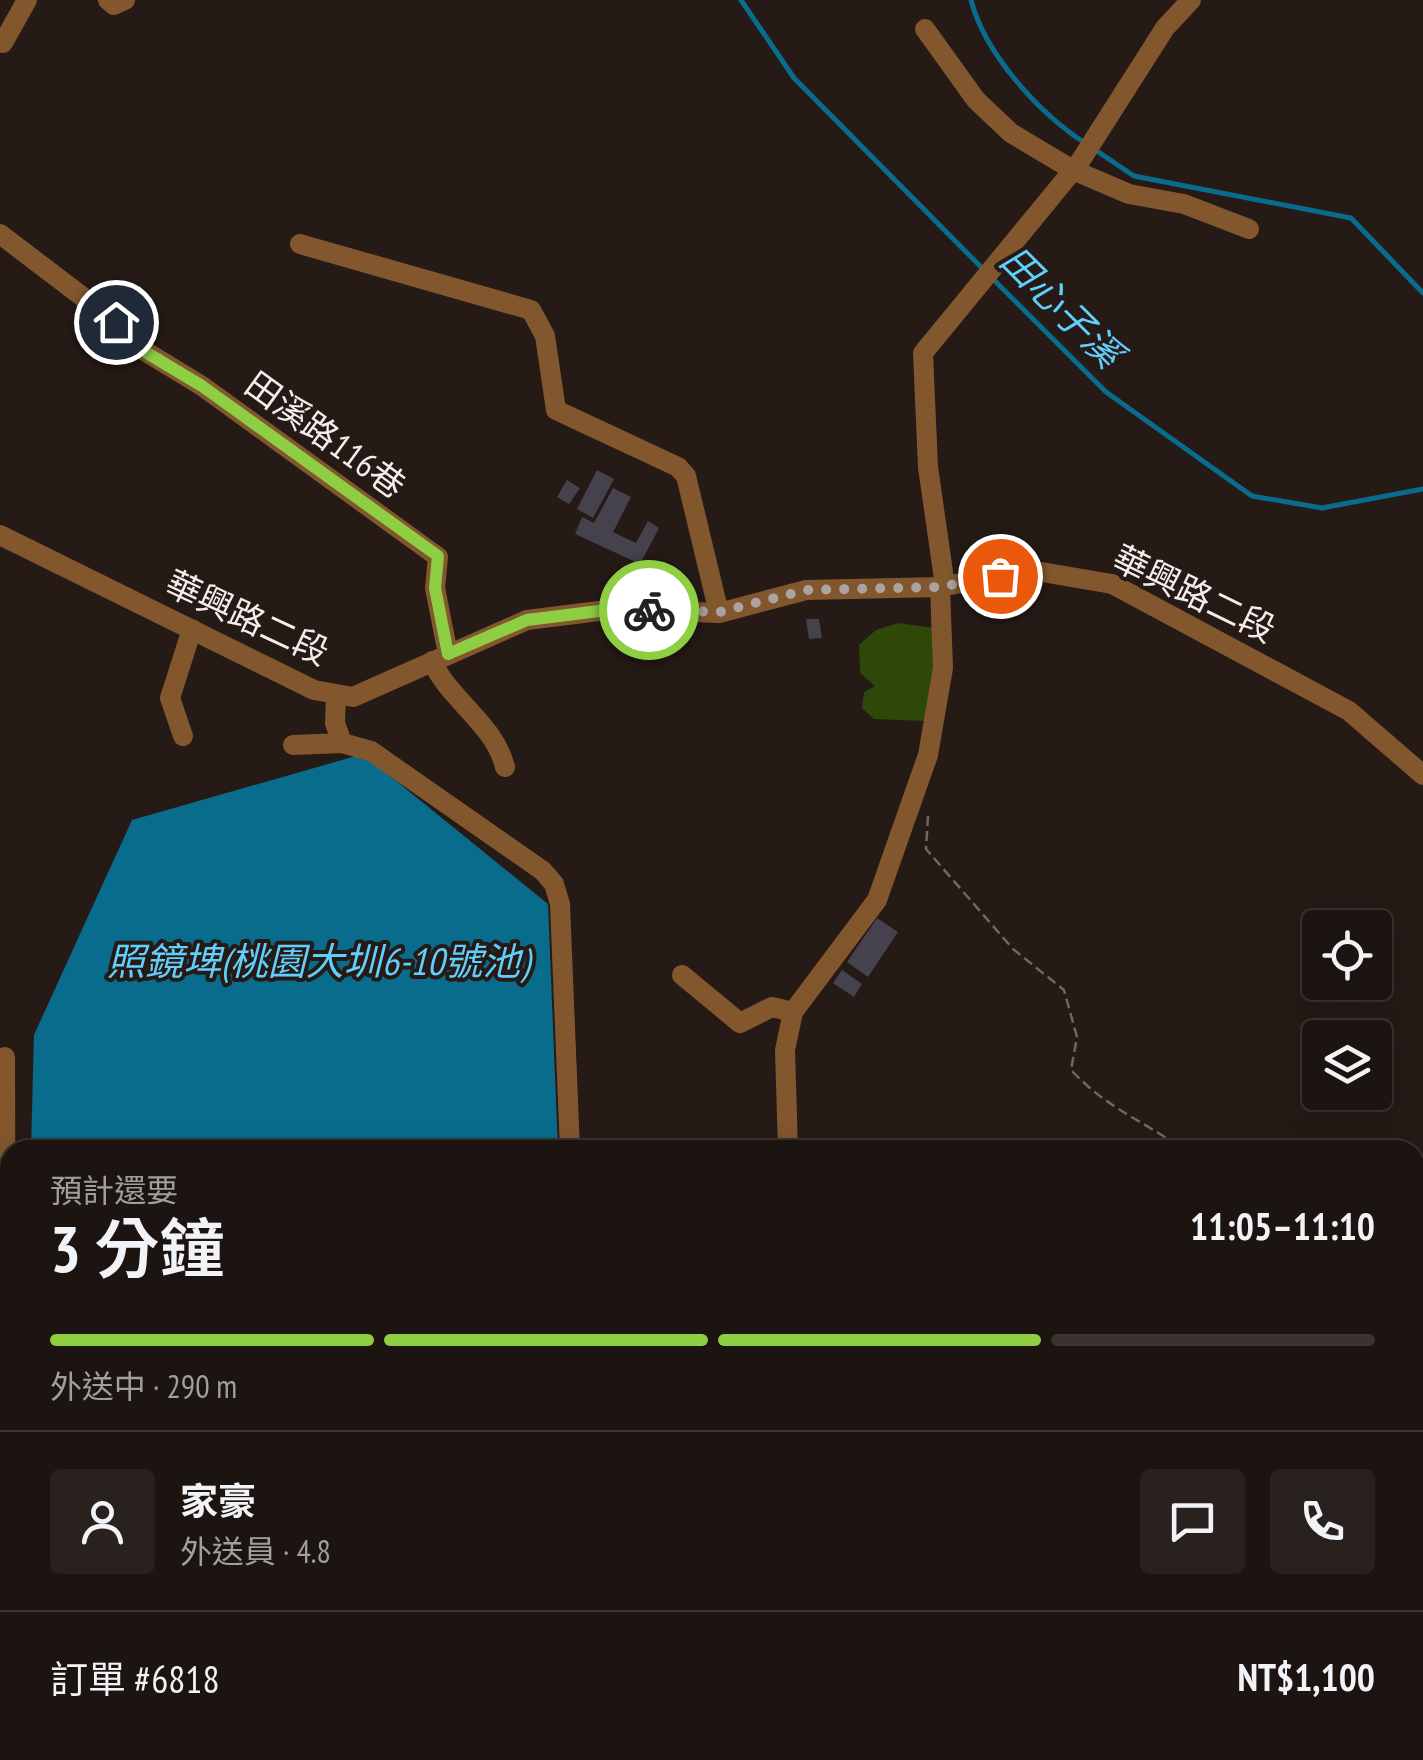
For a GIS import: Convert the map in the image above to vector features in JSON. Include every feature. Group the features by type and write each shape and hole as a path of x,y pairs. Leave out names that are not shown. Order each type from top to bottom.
{"street":[{"path":"1,44 27,0"},
{"path":"108,0 114,5 125,0"},
{"path":"788,1140 785,1050 793,1012 877,900 928,755 944,668 940,587 944,579 928,466 923,352 1006,256 1078,163 1165,28 1191,0"},
{"path":"925,29 988,111 1011,133 1078,163 1129,194 1184,204 1249,229"},
{"name":"田溪路116巷","path":"0,234 116,322 142,350 202,386 438,556 435,588 440,658"},
{"path":"300,244 530,310 545,336 556,410 678,468 686,476 720,612"},
{"name":"華興路二段","path":"0,534 314,690 352,697 527,620 615,609 720,612 806,590 940,587 1030,570 1112,584 1350,711 1423,775"},
{"path":"184,736 170,698 192,630"},
{"path":"440,658 442,683 484,727 501,751 505,767"},
{"path":"336,694 335,723 342,743"},
{"path":"293,745 342,743 371,751 543,871 554,884 560,904 570,1140"},
{"path":"682,975 740,1023 772,1007 793,1012"},
{"path":"5,1057 5,1140"}],"path":[{"path":"913,794 928,815 926,849 1013,949 1064,990 1077,1037 1071,1070 1117,1112 1169,1140"}],"green space":[{"path":"898,623 934,628 935,671 926,721 874,719 862,708 864,692 875,686 860,673 859,645 876,630"}],"water":[{"name":"照鏡埤(桃園大圳6-10號池)","path":"363,754 548,904 558,1140 31,1140 34,1035 132,820"}],"building":[{"path":"597,470 614,479 593,518 577,509"},
{"path":"567,480 580,488 569,504 557,497"},
{"path":"613,488 631,497 613,532 636,543 648,521 659,528 640,564 575,534 582,517 594,523"},
{"path":"806,619 819,619 822,638 809,639"},
{"path":"877,918 898,932 868,977 847,962"},
{"path":"842,970 862,984 854,997 833,983"}],"waterway":[{"name":"田心子溪","path":"741,0 794,78 982,268"},
{"path":"971,0 988,41 1016,80 1050,116 1085,143"},
{"path":"1094,149 1134,176 1351,218 1423,293"},
{"name":"田心子溪","path":"990,276 1106,392 1252,496 1322,508 1423,489"}],"way so far":[{"path":"649,610 720,612 806,590 940,587 1000,576"}],"route":[{"path":"116,322 142,350 202,386 438,556 435,588 444,617 448,654 527,620 615,609 649,610"}]}
